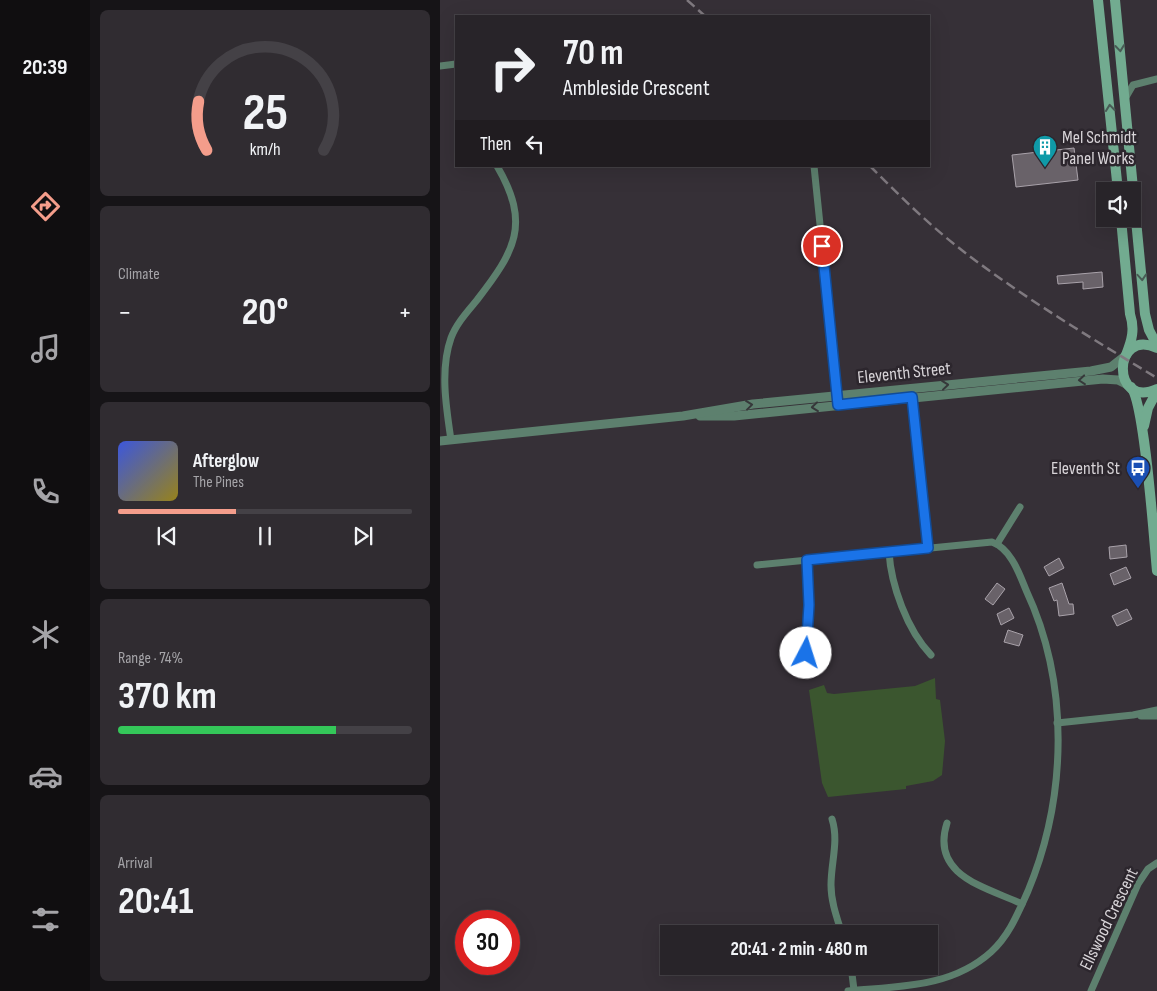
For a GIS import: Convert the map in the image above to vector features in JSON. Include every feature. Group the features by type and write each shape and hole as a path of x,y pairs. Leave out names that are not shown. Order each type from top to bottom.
{"main road":[{"path":"1098,0 1117,182"},
{"path":"1116,0 1145,314 1157,346 1142,345 1133,348 1126,355"},
{"path":"1122,227 1133,327 1122,371 1138,402 1144,442 1157,572"},
{"path":"1122,230 1138,228"},
{"path":"1130,386 1145,392 1157,390"},
{"path":"1144,442 1146,414 1157,390"}],"street":[{"path":"440,66 455,64"},
{"path":"1126,98 1133,85 1157,78"},
{"path":"451,440 443,376 446,353 457,326 504,263 515,233 515,206 497,167"},
{"path":"814,167 838,400"},
{"name":"Eleventh Street","path":"912,393 1102,370 1114,365 1126,355"},
{"name":"Eleventh Street","path":"440,441 683,416 734,416 838,400 912,393 1107,378 1121,381 1130,386"},
{"path":"912,393 928,548"},
{"path":"997,544 1020,508"},
{"path":"758,565 988,542 997,544 1008,553 1039,622 1052,676 1057,723 1057,778 1051,816 1040,860 1022,904 999,944 972,967 944,979 912,988 848,991"},
{"path":"889,552 891,576 898,599 921,643 930,655"},
{"path":"804,669 809,605 807,560"},
{"path":"1057,723 1133,715 1157,710"},
{"path":"1133,715 1157,716"},
{"path":"832,819 836,833 831,875 832,898 840,925"},
{"path":"947,823 944,846 954,868 965,878 1022,904"},
{"name":"Ellswood Crescent","path":"1091,991 1138,884 1148,869 1157,863"},
{"path":"852,975 854,990"}],"green space":[{"path":"935,678 936,699 940,700 945,741 942,775 933,781 906,786 906,789 828,797 822,783 809,690 824,685 827,693 834,694 915,686"}],"building":[{"name":"Mel Schmidt Panel Works","path":"1074,148 1078,180 1016,187 1012,155"},
{"path":"1102,272 1103,287 1083,289 1083,282 1058,284 1057,276"},
{"path":"1126,545 1127,557 1110,559 1109,547"},
{"path":"1059,558 1064,568 1049,576 1044,567"},
{"path":"1126,567 1131,578 1114,585 1110,574"},
{"path":"997,583 1005,589 993,605 985,599"},
{"path":"1062,583 1069,604 1073,604 1074,614 1059,616 1057,600 1054,601 1049,588"},
{"path":"1009,608 1014,618 1001,625 997,614"},
{"path":"1127,609 1132,619 1117,626 1112,616"},
{"path":"1008,630 1023,635 1019,646 1004,642"}],"railway":[{"path":"687,0 704,15"},
{"path":"871,167 932,225 978,262 1053,314 1157,378"}],"place":[{"name":"Mel Schmidt Panel Works","path":"1045,168"},
{"name":"Eleventh St","path":"1138,489"}],"route":[{"path":"806,653 809,619 807,560 928,548 912,397 838,405 822,246"}]}
